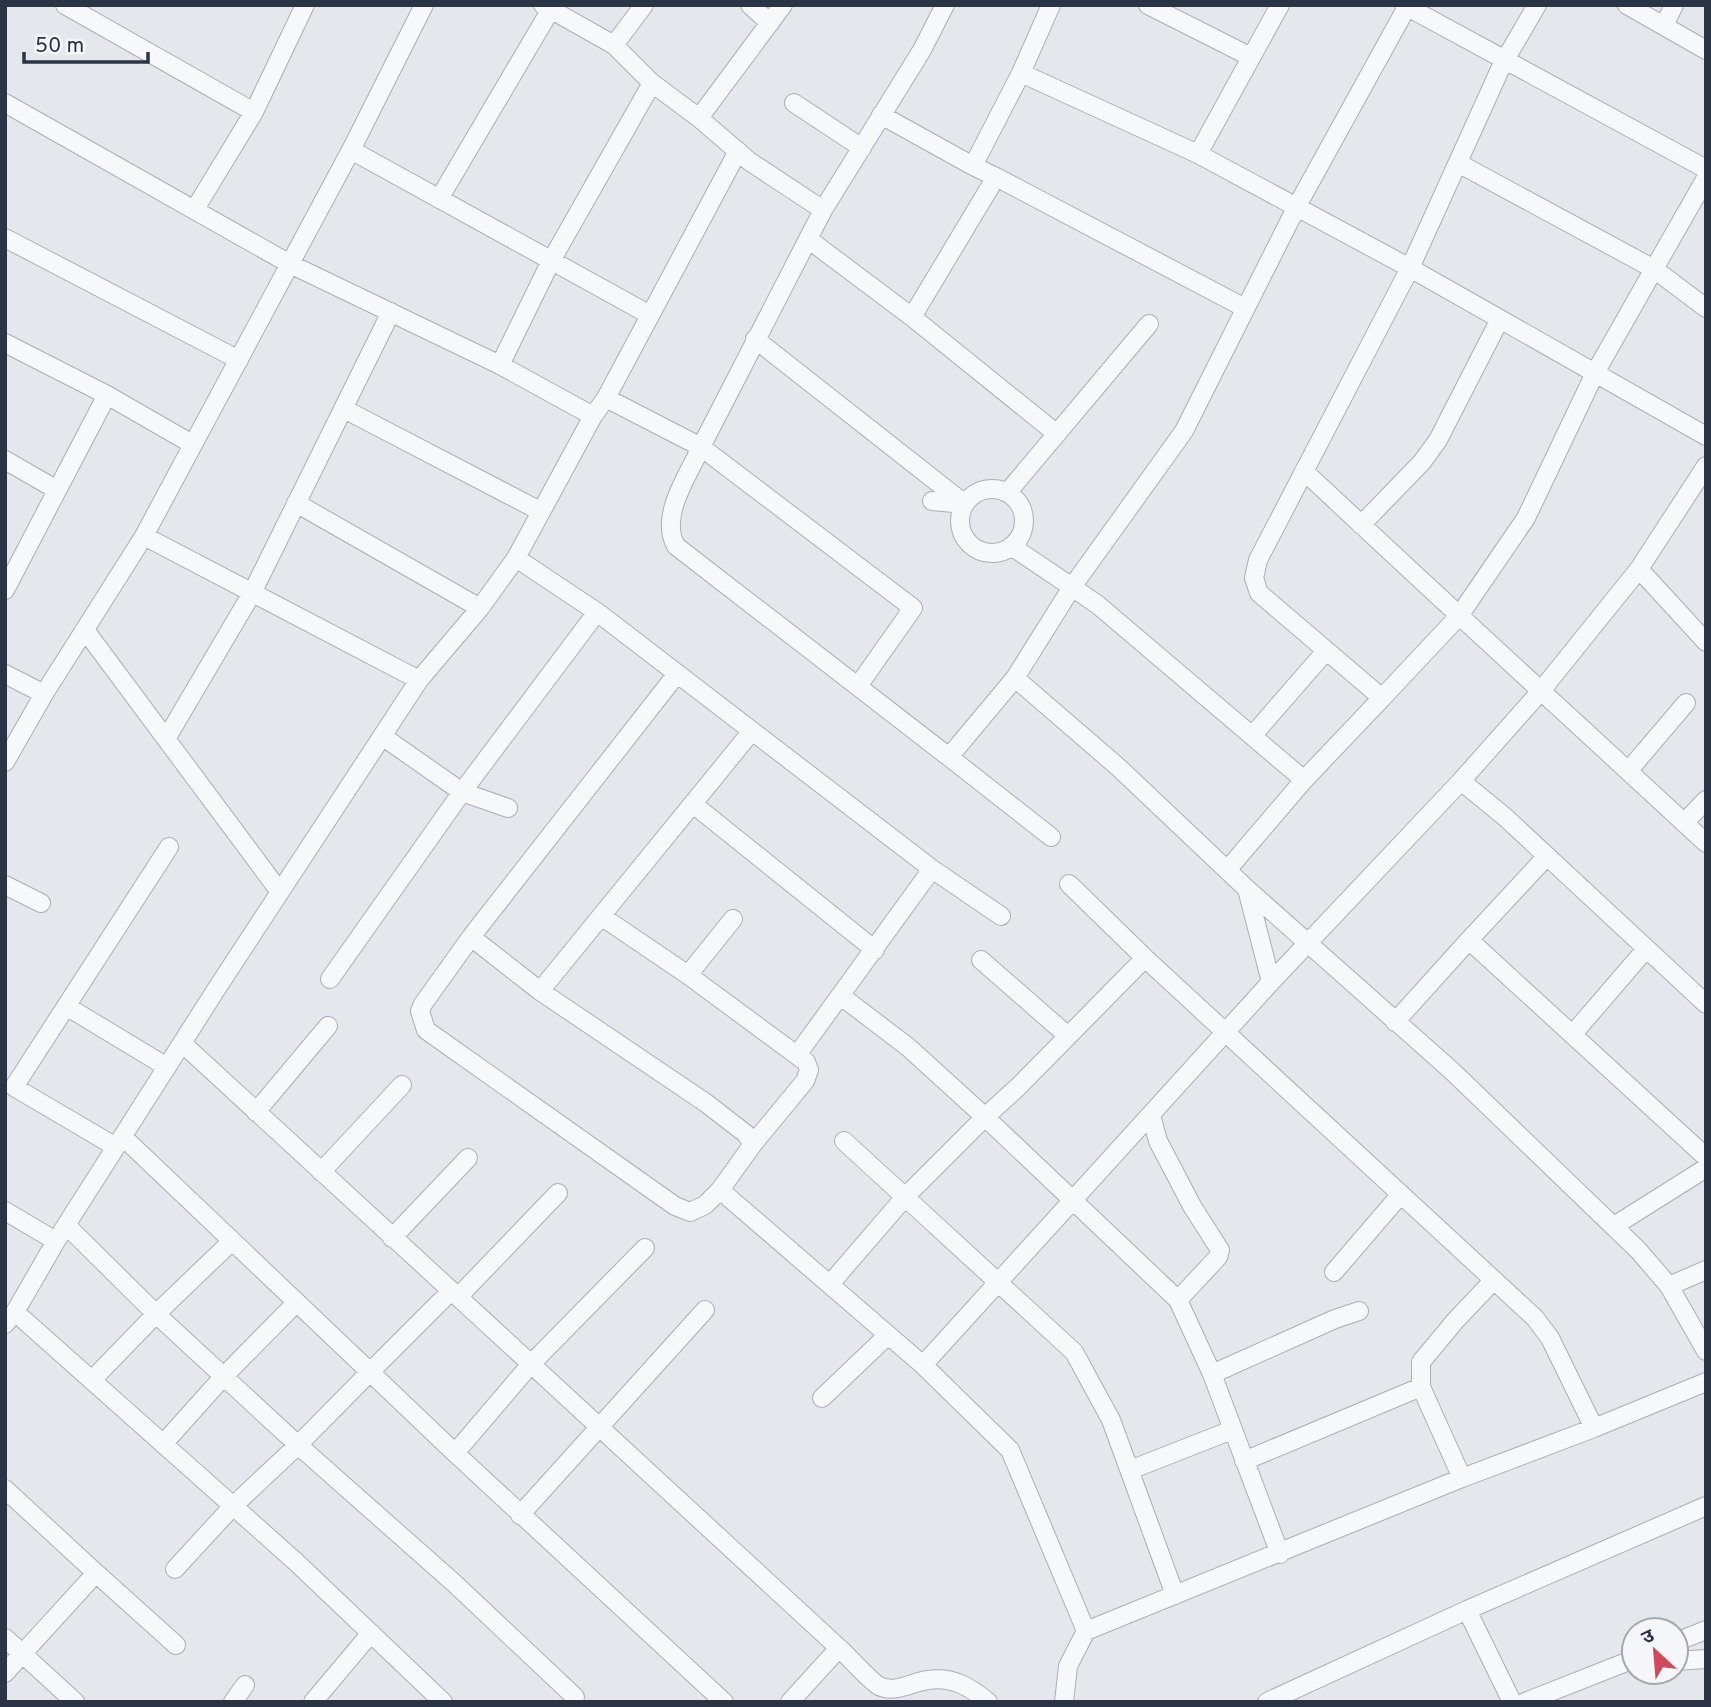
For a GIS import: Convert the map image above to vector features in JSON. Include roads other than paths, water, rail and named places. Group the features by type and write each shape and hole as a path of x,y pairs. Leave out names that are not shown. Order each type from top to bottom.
{"street":[{"path":"65,5 254,111"},
{"path":"5,762 44,694 144,537 351,150 424,5"},
{"path":"614,45 644,5"},
{"path":"750,5 770,23"},
{"path":"699,118 783,5"},
{"path":"945,5 922,50 823,210 754,339 670,515 669,534 676,546 1051,837"},
{"path":"973,166 1021,73 1051,5"},
{"path":"1148,5 1251,57"},
{"path":"1198,154 1280,5"},
{"path":"1382,698 1259,593 1254,578 1258,560 1410,268 1506,59 1537,5"},
{"path":"1627,5 1706,50"},
{"path":"1664,26 1674,5"},
{"path":"949,757 1015,678 1072,587 1184,431 1297,206 1406,6 1706,169"},
{"path":"195,209 254,111 300,7"},
{"path":"439,199 547,7 614,45 652,83 738,151 823,210"},
{"path":"1021,73 1198,154 1297,206 1706,436"},
{"path":"500,365 551,261 652,83"},
{"path":"5,103 290,264 500,365 593,416"},
{"path":"794,103 862,148"},
{"path":"881,115 1245,308"},
{"path":"351,150 650,314"},
{"path":"443,1702 233,1506 92,1380 10,1318 182,1043 382,736 419,681 480,608 516,558 593,416 606,398 738,151"},
{"path":"1458,163 1654,269 1706,308"},
{"path":"912,317 996,177"},
{"path":"1228,869 1304,779 1459,616 1526,518 1595,373 1706,178"},
{"path":"5,238 239,360"},
{"path":"808,239 912,317 1056,434"},
{"path":"166,739 252,593 391,312"},
{"path":"1361,525 1422,462 1438,440 1500,319"},
{"path":"1007,492 1149,324"},
{"path":"754,339 965,504"},
{"path":"5,343 192,444"},
{"path":"5,590 107,396"},
{"path":"606,398 701,447 914,608 858,686"},
{"path":"344,409 540,511"},
{"path":"5,460 57,490"},
{"path":"923,1364 1540,692 1639,569 1706,466"},
{"path":"1304,471 1706,843"},
{"path":"988,489 1007,492 1020,505 1024,523 1018,540 996,552 972,546 962,531 960,522 965,504 971,497 988,489"},
{"path":"932,501 965,504"},
{"path":"296,503 480,608"},
{"path":"144,537 419,681"},
{"path":"1011,546 1098,605 1304,779"},
{"path":"516,558 597,612 932,869 1001,916"},
{"path":"1639,569 1706,642"},
{"path":"330,979 462,792 597,612"},
{"path":"85,630 280,892"},
{"path":"1252,736 1326,651"},
{"path":"5,674 44,694"},
{"path":"601,916 688,975 797,1055 806,1062 809,1070 805,1081 753,1144 720,1190 705,1205 690,1212 675,1206 426,1030 420,1011 471,937 676,675"},
{"path":"1015,678 1117,766 1247,889 1452,1070 1614,1226 1669,1286 1706,1351"},
{"path":"1629,770 1686,703"},
{"path":"540,991 752,731"},
{"path":"382,736 462,792 508,808"},
{"path":"1461,780 1505,817 1706,1004"},
{"path":"1684,823 1706,800"},
{"path":"693,804 875,950"},
{"path":"169,847 66,1006 10,1084 119,1142 231,1242 520,1515 724,1702"},
{"path":"1395,1022 1547,856"},
{"path":"797,1055 932,869"},
{"path":"1069,884 1145,958 1535,1318 1550,1338 1594,1428"},
{"path":"5,885 41,903"},
{"path":"1247,889 1271,982"},
{"path":"688,975 733,919"},
{"path":"471,937 540,991 706,1103 746,1134 753,1144"},
{"path":"1469,940 1572,1035 1704,1169 1614,1226"},
{"path":"1572,1035 1646,948"},
{"path":"830,1284 905,1198 1145,958"},
{"path":"981,960 1068,1037"},
{"path":"841,996 908,1047 1178,1300 1212,1374 1280,1554"},
{"path":"66,1006 167,1067"},
{"path":"256,1112 328,1026"},
{"path":"182,1043 880,1686 895,1689 928,1680 947,1679 964,1685 988,1702"},
{"path":"321,1172 402,1085"},
{"path":"1151,1115 1158,1141 1192,1206 1220,1250 1218,1257 1178,1300"},
{"path":"844,1141 1074,1352 1111,1420 1175,1595"},
{"path":"393,1238 468,1158"},
{"path":"720,1190 923,1364 1010,1450 1086,1631"},
{"path":"175,1569 233,1506 558,1193"},
{"path":"1334,1272 1401,1194"},
{"path":"5,1211 56,1241"},
{"path":"66,1225 156,1314 454,1583 575,1700"},
{"path":"92,1380 231,1242"},
{"path":"455,1453 531,1364 645,1248"},
{"path":"1669,1286 1706,1270"},
{"path":"1462,1478 1421,1387 1421,1362 1493,1280"},
{"path":"163,1444 224,1376 296,1303"},
{"path":"520,1515 705,1310"},
{"path":"1212,1374 1335,1319 1359,1311"},
{"path":"822,1398 888,1335"},
{"path":"1064,1702 1068,1666 1086,1631 1706,1382"},
{"path":"1244,1461 1421,1387"},
{"path":"1130,1470 1232,1430"},
{"path":"5,1489 176,1645"},
{"path":"1267,1702 1467,1610 1706,1506"},
{"path":"5,1673 96,1573"},
{"path":"1467,1610 1512,1702"},
{"path":"313,1702 371,1633"},
{"path":"5,1638 75,1702"},
{"path":"790,1702 839,1648"},
{"path":"1525,1702 1620,1665"},
{"path":"233,1702 245,1685"}]}
